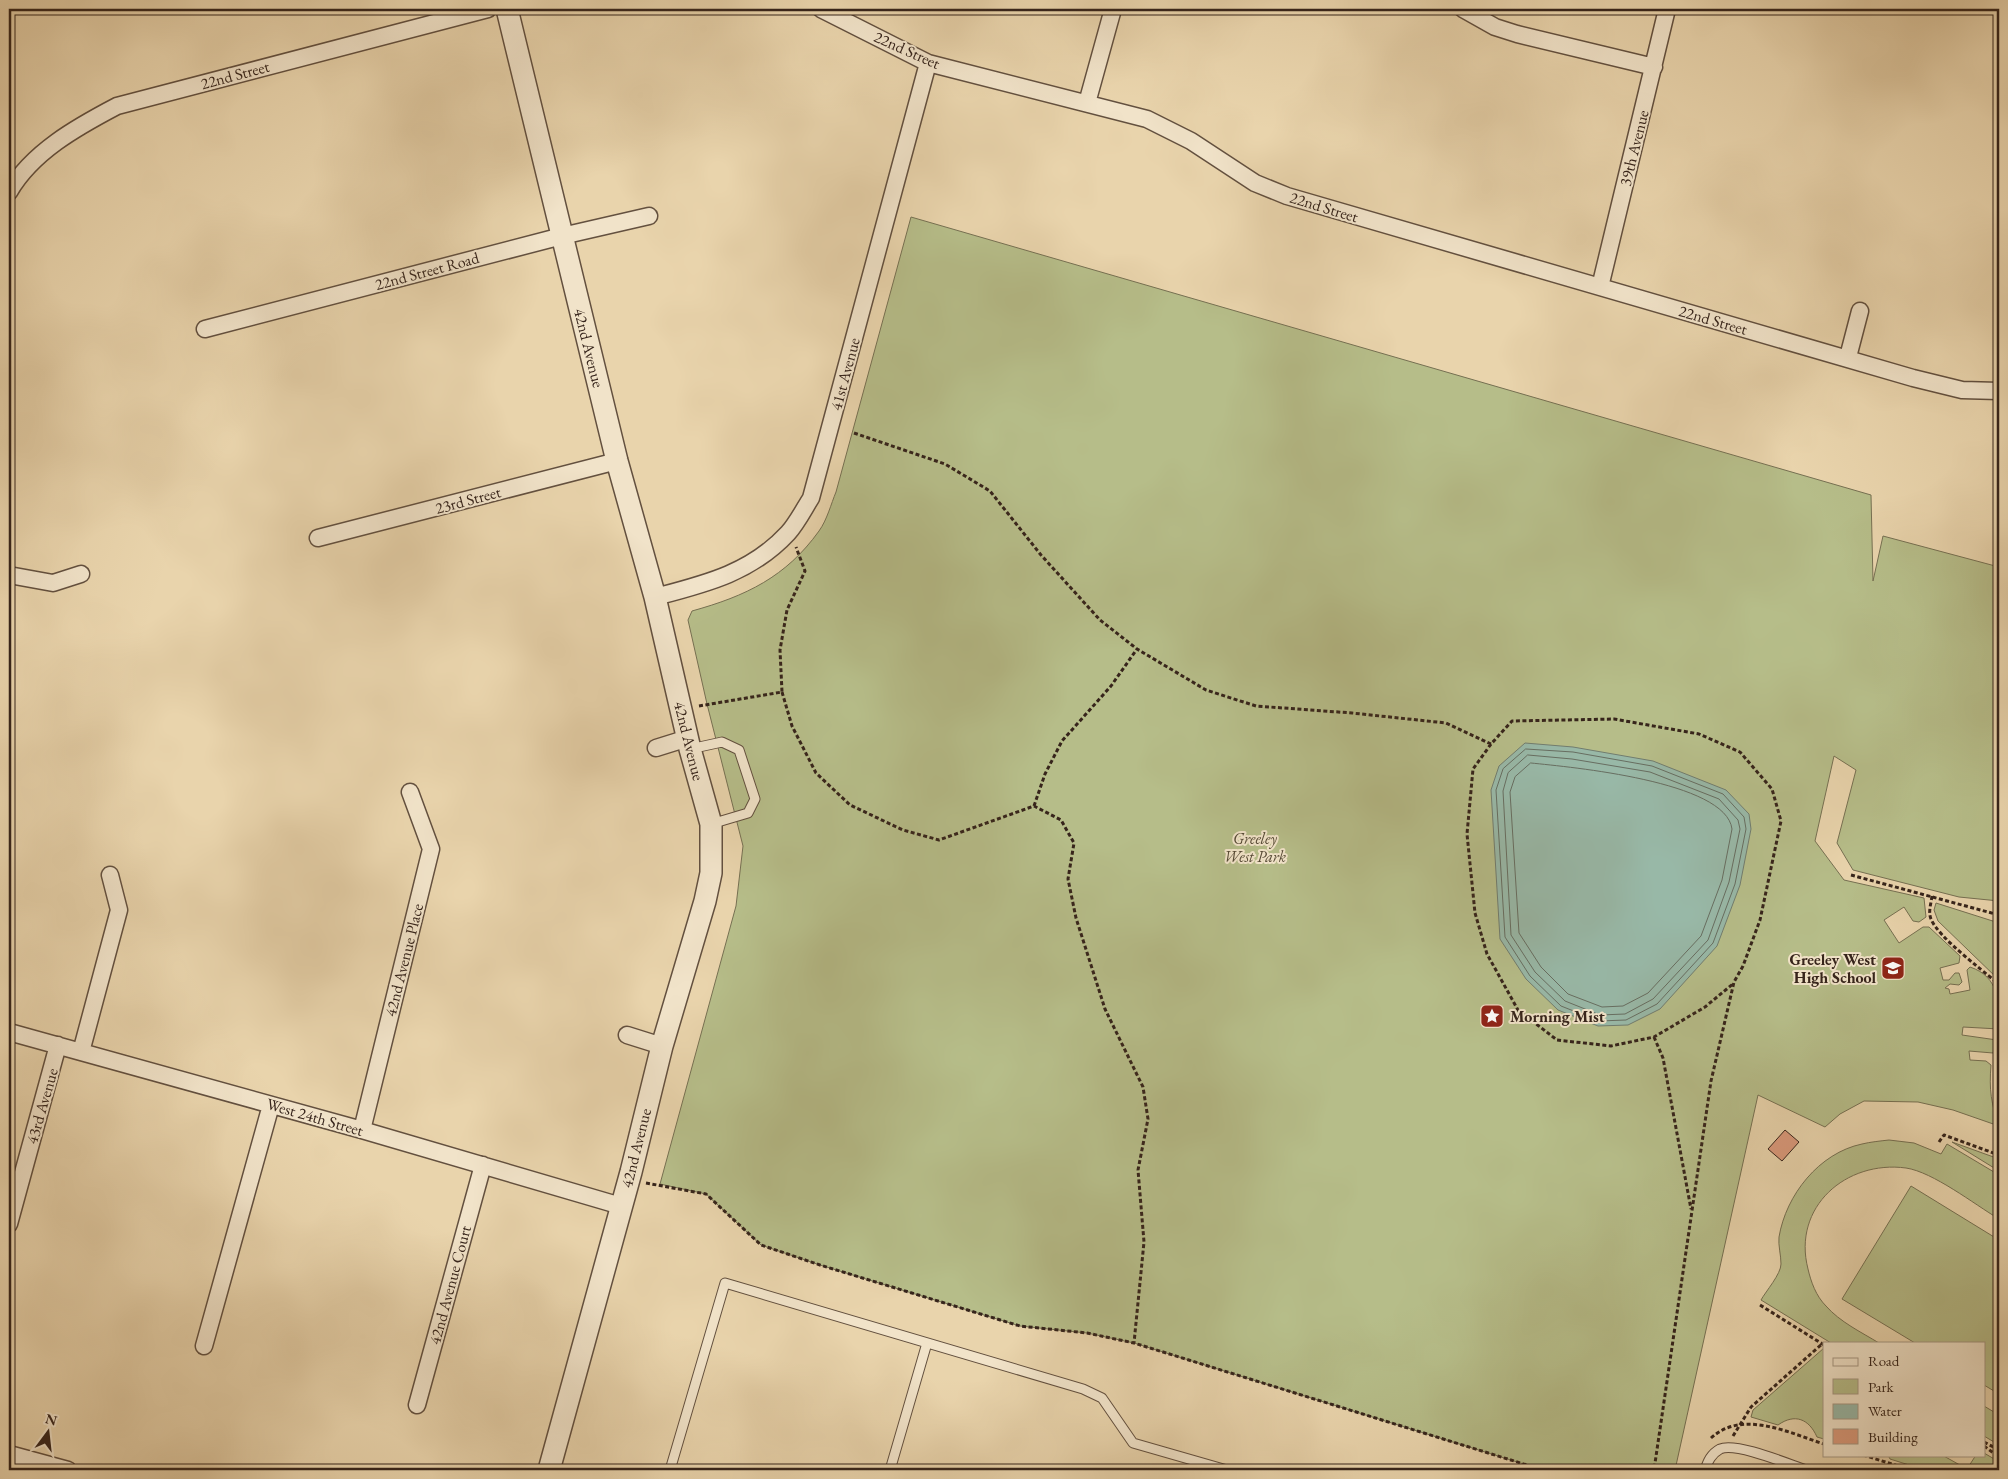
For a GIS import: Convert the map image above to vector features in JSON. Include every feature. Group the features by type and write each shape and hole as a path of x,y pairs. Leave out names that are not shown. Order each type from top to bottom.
{"street":[{"name":"22nd Street","path":"9,192 26,170 52,146 75,128 117,106 488,9"},
{"name":"42nd Avenue","path":"507,9 617,461 655,597 689,744 711,824 712,873 662,1046 628,1182 549,1470"},
{"name":"22nd Street","path":"821,9 928,63 1087,102 1147,119 1191,141 1255,182 1287,196 1913,378 1962,390 1999,392"},
{"path":"1087,102 1113,9"},
{"path":"1463,9 1495,26 1517,34 1654,67"},
{"name":"39th Avenue","path":"1600,287 1654,67 1666,9"},
{"name":"41st Avenue","path":"655,597 716,579 749,566 788,533 812,498 928,63"},
{"name":"22nd Street Road","path":"205,329 562,236 649,216"},
{"path":"1848,358 1860,311"},
{"name":"23rd Street","path":"318,538 617,461"},
{"path":"9,575 53,583 81,574"},
{"path":"656,748 689,744"},
{"name":"42nd Avenue Place","path":"362,1130 431,849 410,792"},
{"path":"81,1052 120,910 110,875"},
{"name":"West 24th Street","path":"9,1032 362,1130 621,1206"},
{"path":"627,1035 662,1046"},
{"name":"43rd Avenue","path":"9,1224 58,1045"},
{"path":"204,1346 271,1105"},
{"name":"42nd Avenue Court","path":"416,1405 483,1165"},
{"path":"9,1454 31,1465 68,1470"}],"lane":[{"path":"689,744 722,742 739,750 754,799 748,813 711,824"},
{"path":"670,1470 724,1283 1082,1389 1102,1398 1133,1443 1226,1470"},
{"path":"890,1470 927,1342"},
{"path":"1705,1470 1710,1456 1721,1448 1751,1452 1806,1470"}],"path":[{"path":"854,433 944,464 990,491 1041,555 1100,620 1137,649 1206,690 1256,706 1352,713 1446,723 1491,744"},
{"path":"788,533 800,553 805,571 787,610 780,650 782,692 792,726 816,773 850,805 903,830 939,840 1034,806 1061,820 1074,843 1068,880 1076,918 1105,1009 1143,1088 1148,1119 1138,1170 1144,1242 1134,1343"},
{"path":"1034,806 1045,774 1062,741 1111,686 1137,649"},
{"path":"681,710 782,692"},
{"path":"1654,1470 1711,1081 1734,982 1743,966 1760,920 1781,821 1772,789 1740,752 1700,734 1614,719 1512,721 1491,744 1473,769 1467,834 1475,913 1486,954 1518,1010 1557,1040 1611,1046 1654,1036 1704,1007 1734,982"},
{"path":"1851,875 1897,889 1932,896 1999,915"},
{"path":"1932,896 1930,909 1932,920 1940,932 1996,982 1999,989"},
{"path":"1654,1036 1663,1058 1692,1212"},
{"path":"1999,1044 1995,1098 1999,1116"},
{"path":"1939,1142 1944,1135 1999,1155"},
{"path":"628,1182 660,1184 706,1194 761,1246 820,1265 1020,1326 1087,1333 1134,1343 1543,1470"},
{"path":"1727,1448 1738,1425 1751,1407 1823,1344 1760,1305"},
{"path":"1986,1443 1999,1450"},
{"path":"1986,1447 1999,1457"},
{"path":"1866,1456 1911,1470"},
{"path":"1994,1470 1999,1464"}],"green space":[{"name":"Greeley West Park","path":"911,217 1871,495 1873,581 1883,536 1999,567 1999,901 1959,897 1853,870 1837,843 1856,770 1834,756 1815,841 1844,880 1924,898 1926,917 1919,922 1913,921 1904,907 1884,920 1899,943 1923,927 1929,927 1960,956 1959,963 1940,968 1943,980 1949,980 1955,973 1959,973 1962,982 1959,985 1950,984 1945,988 1949,989 1950,994 1970,990 1967,970 1970,967 1980,971 1992,984 1998,1001 1999,1029 1963,1027 1962,1035 1997,1040 1993,1053 1969,1051 1970,1060 1986,1061 1991,1065 1991,1096 1999,1126 1953,1110 1918,1102 1864,1101 1840,1114 1825,1127 1758,1095 1675,1470 1543,1470 1134,1343 1087,1333 1020,1326 761,1245 706,1194 660,1184 736,906 743,846 688,620 692,611 730,599 779,573 793,561 822,527 836,492"},
{"path":"1936,903 1999,923 1996,939 1999,941 1999,980 1938,921 1934,910"},
{"path":"1889,1140 1914,1143 1941,1154 1947,1144 1999,1175 1999,1219 1941,1182 1906,1168 1884,1168 1863,1172 1844,1180 1828,1192 1816,1208 1808,1226 1805,1247 1808,1269 1814,1289 1826,1306 1844,1322 1877,1342 1829,1342 1761,1300 1780,1268 1779,1237 1783,1221 1797,1191 1819,1166 1832,1156 1865,1143"},
{"path":"1952,1142 1999,1159 1999,1171"},
{"path":"1911,1186 1999,1240 1999,1394 1986,1386 1986,1342 1913,1342 1842,1299"},
{"path":"1823,1349 1823,1439 1817,1437 1806,1422 1790,1419 1778,1425 1751,1417 1753,1410"},
{"path":"1986,1407 1999,1415 1999,1445 1986,1437"},
{"path":"1986,1454 1996,1460 1989,1470 1925,1470 1890,1459 1888,1456 1944,1456 1967,1469 1975,1456 1986,1456"}],"water":[{"path":"1525,743 1573,747 1653,761 1726,790 1749,814 1751,829 1740,885 1717,946 1660,1009 1628,1025 1598,1026 1558,1010 1526,979 1500,939 1491,790 1499,766"}],"building":[{"path":"1785,1130 1799,1142 1782,1161 1768,1149"}],"place":[{"name":"Greeley West High School","path":"1893,968"},
{"name":"Morning Mist","path":"1492,1016"}]}
